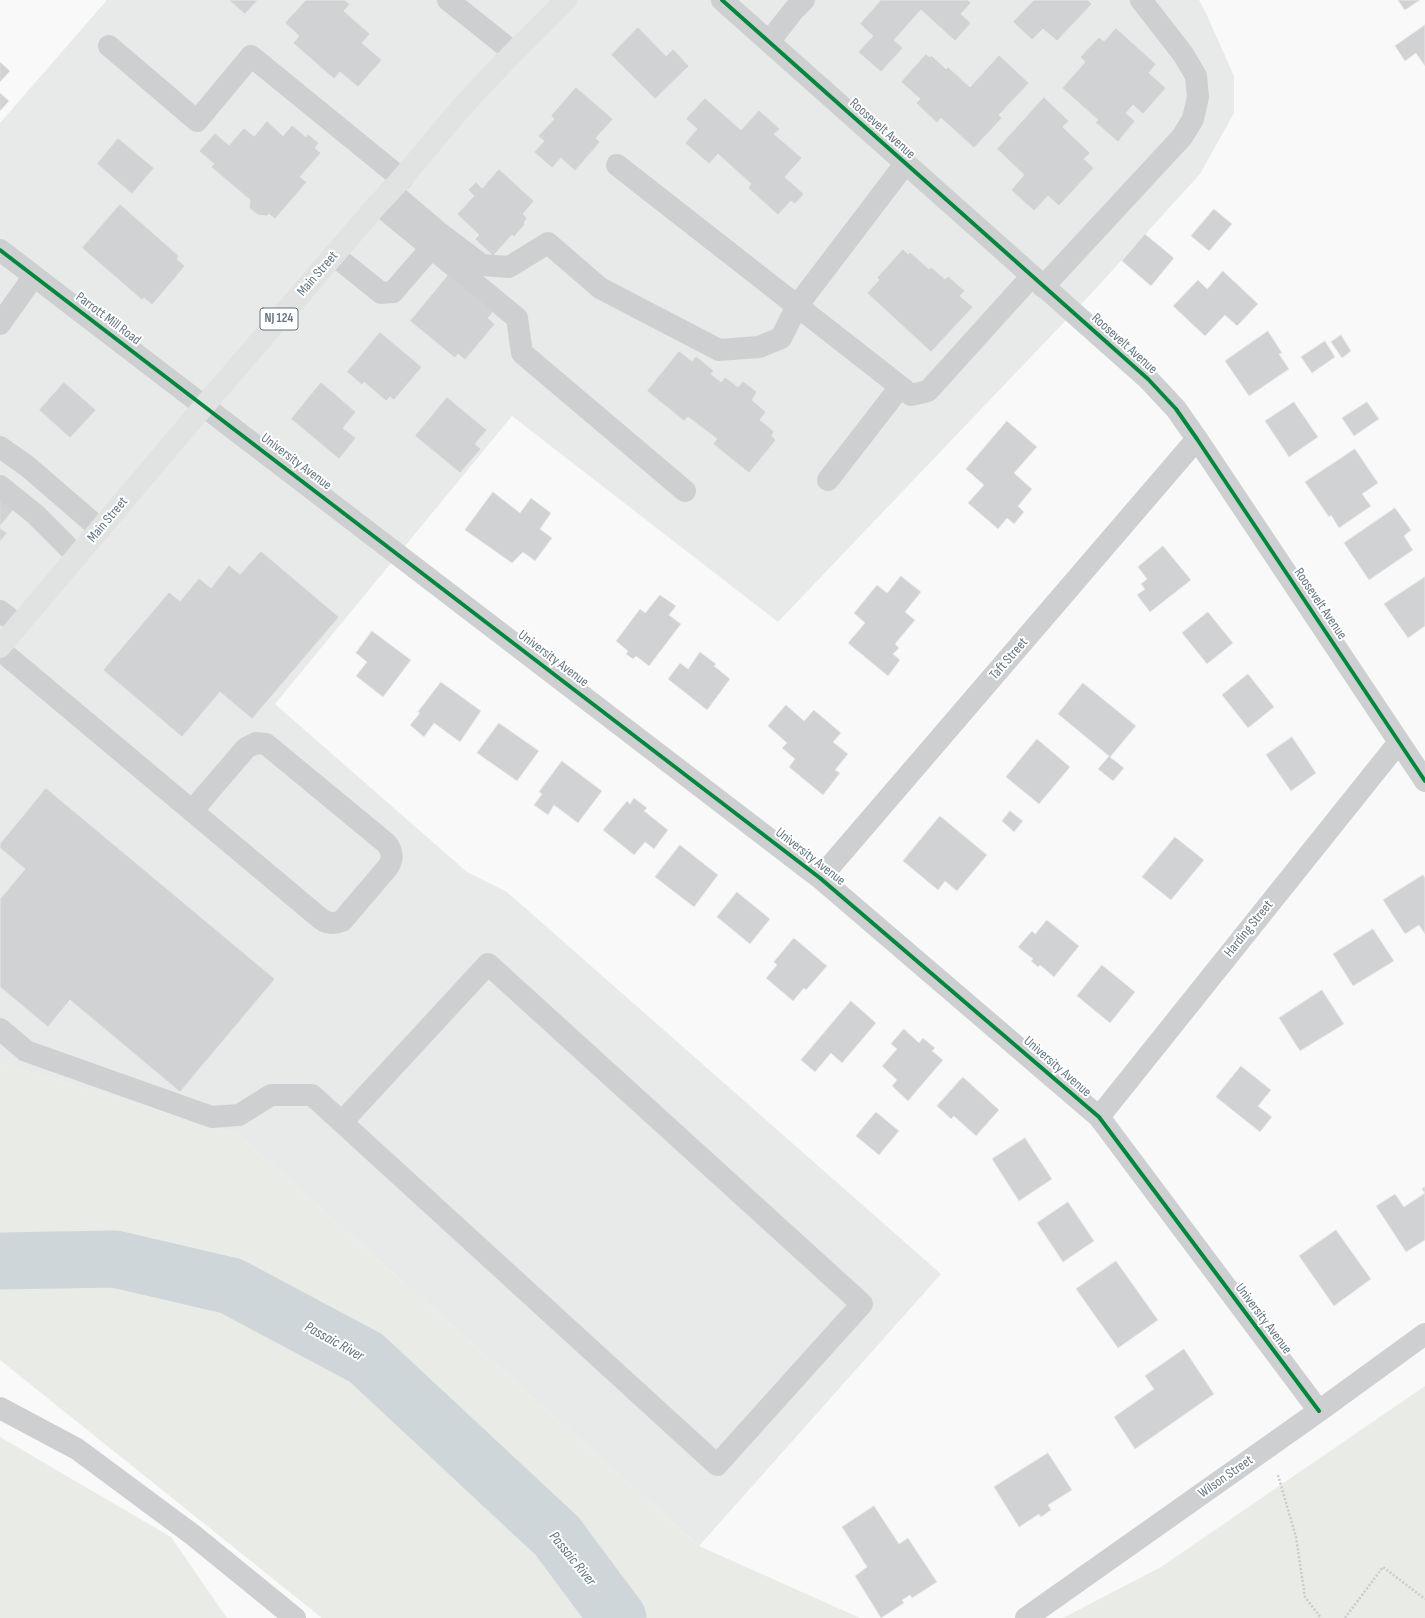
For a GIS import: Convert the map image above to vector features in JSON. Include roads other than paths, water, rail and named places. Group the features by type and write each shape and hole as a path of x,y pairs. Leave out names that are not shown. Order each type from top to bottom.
{"main road":[{"name":"Main Street","path":"0,648 204,406 462,107 513,52 566,0"}],"street":[{"path":"448,0 513,52"},
{"name":"Roosevelt Avenue","path":"722,0 1037,282 1148,379 1176,410 1197,439 1425,781"},
{"path":"769,42 793,11 804,0"},
{"path":"617,165 911,396 928,391 1182,137 1193,119 1198,98 1196,76 1183,54 1141,0"},
{"path":"109,46 197,121 251,56 390,192 437,231 482,265 509,267 548,243 600,288 719,350 759,347 781,338 797,306 905,164"},
{"path":"390,192 431,248 517,318 522,353 685,491"},
{"path":"334,255 381,293 393,292 431,248"},
{"name":"Parrott Mill Road","path":"0,250 204,406"},
{"path":"0,324 34,276"},
{"path":"828,480 900,387"},
{"name":"University Avenue","path":"204,406 820,878 1099,1116 1319,1412"},
{"name":"Taft Street","path":"820,878 1197,439"},
{"path":"0,447 27,466 100,529"},
{"path":"0,486 36,514 77,556"},
{"path":"0,611 18,625"},
{"path":"0,648 192,811 321,919 328,923 338,922 345,918 388,867 392,860 391,851 386,843 266,744 256,743 246,748 192,811"},
{"name":"Harding Street","path":"1099,1116 1399,742"},
{"path":"0,1029 26,1051 212,1117 239,1115 271,1095 312,1095 717,1465 862,1304 488,964 342,1122"},
{"name":"Wilson Street","path":"1026,1618 1319,1412 1425,1334"},
{"path":"0,1408 76,1449 194,1535 295,1618"}],"waterway":[{"name":"Passaic River","path":"0,1261 115,1259 231,1286 366,1358 557,1536 618,1618"}]}
